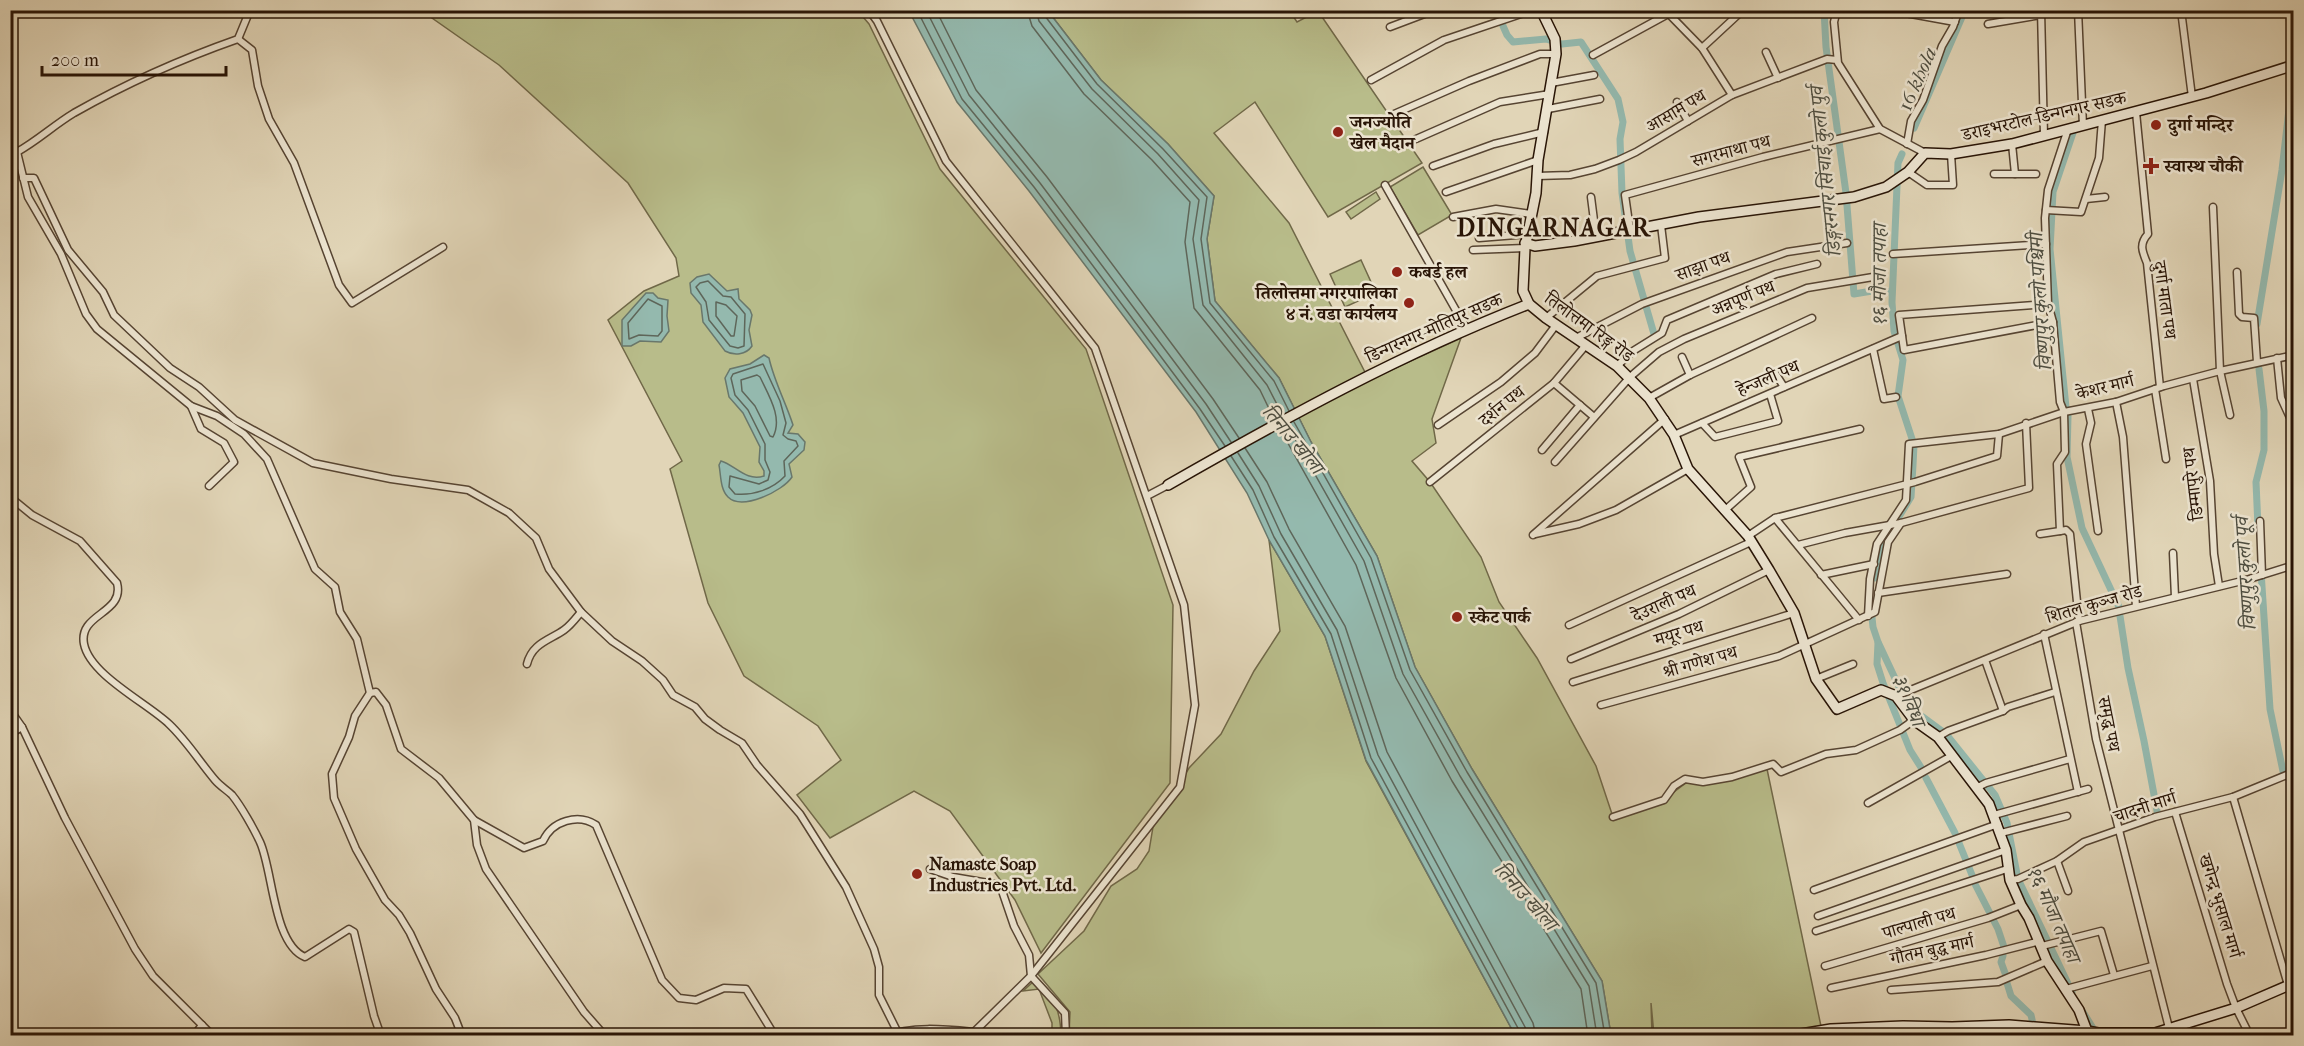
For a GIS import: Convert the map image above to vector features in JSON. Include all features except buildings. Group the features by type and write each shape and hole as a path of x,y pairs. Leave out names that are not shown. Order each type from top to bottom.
{"street":[{"path":"17,152 72,115 142,77 238,39 250,10"},
{"path":"869,10 877,21 946,161 1095,348 1184,605 1195,705 1180,787 1031,976 974,1032 937,1028 897,1031 883,1035"},
{"path":"1390,27 1435,10"},
{"path":"1371,80 1444,40 1533,10"},
{"path":"1394,114 1555,46 1540,10"},
{"path":"1702,48 1743,10"},
{"path":"1479,238 1526,242 1535,246 1854,197 1886,187 1908,172 1925,153 1880,129 1837,60 1834,22 1837,10"},
{"path":"1889,10 1955,22"},
{"path":"1907,144 1911,121 1933,75 1942,46 1959,10"},
{"path":"2078,10 2083,126"},
{"path":"2181,10 2192,97"},
{"path":"1593,56 1666,12 1702,48 1732,95"},
{"path":"1988,24 2041,13 2044,136"},
{"path":"238,39 252,50 258,86 269,119 294,163 334,275 352,303 443,247"},
{"name":"तिलोत्तमा रिङ्ग रोड","path":"1555,46 1548,109 1526,242 1523,291 1529,304 1617,366 1630,377 1665,419 1688,469 1749,539 1794,613 1816,679 1837,709 1881,690 1896,696"},
{"path":"1766,52 1778,78"},
{"name":"आसाम पथ","path":"1537,176 1570,175 1622,159 1732,95 1827,59 1837,60"},
{"name":"डराइभरटोल-डिन्गनगर सडक","path":"1925,153 1951,154 2012,144 2192,97 2294,64"},
{"path":"1551,82 1594,75"},
{"path":"1416,139 1500,102 1550,94"},
{"path":"1548,109 1600,99"},
{"path":"1677,102 1688,121"},
{"name":"दुर्गा माता पथ","path":"2136,112 2148,234 2141,248 2147,263 2166,459"},
{"path":"2050,211 2081,212 2099,158 2102,120"},
{"name":"केशर मार्ग","path":"2068,128 2048,190 2050,211 2046,244 2048,304 2053,322 2056,378 2064,412 2088,409 2220,371 2294,355"},
{"name":"सगरमाथा पथ","path":"1628,231 1625,195 1763,157 1880,129"},
{"path":"1433,166 1494,144 1544,131"},
{"path":"10,142 17,152 28,196 61,254 86,314 97,329 190,406 217,416 244,434 267,459 315,569 335,586 339,612 357,639 370,693 355,716 349,738 332,774 334,798 356,849 385,900 399,915 410,933 436,989 455,1018 462,1035"},
{"path":"2012,144 2015,174"},
{"path":"1908,172 1927,185 1953,185 1951,154"},
{"path":"1446,192 1538,160"},
{"path":"2291,173 2294,199"},
{"path":"1994,174 2037,174"},
{"path":"23,178 34,178 68,250 104,292 114,315 170,368 199,387 235,420 313,463 391,479 468,490 509,513 536,538 549,568 581,612 612,641 656,674 673,695 695,707 705,719 742,743 757,765 800,813 846,887 874,950 879,968 879,995 897,1031"},
{"path":"1385,185 1466,328"},
{"path":"1591,197 1596,237"},
{"path":"2086,199 2105,197"},
{"path":"2213,207 2220,371 2230,415"},
{"path":"1453,217 1496,209 1531,214"},
{"path":"1546,318 1597,276 1665,258 1660,225"},
{"path":"1473,250 1526,242"},
{"name":"साझा पथ","path":"1576,338 1644,303 1787,252 1847,243"},
{"path":"1893,254 2046,244"},
{"path":"1617,366 1633,351 1662,333 1667,320 1776,274 1817,264"},
{"path":"2237,272 2239,314 2242,317 2254,318 2257,362"},
{"name":"अन्नपूर्ण पथ","path":"1555,462 1630,377 1659,352 1684,339 1807,288 1880,276"},
{"name":"डिन्गरनगर-मोतिपुर सडक","path":"1168,485 1353,383 1466,328 1529,304"},
{"path":"2048,304 1899,315 1896,338 1904,350 2053,322"},
{"path":"1649,398 1690,375 1812,318"},
{"path":"1438,424 1500,382 1535,353 1556,325"},
{"name":"हेन्जली पथ","path":"1674,435 1896,338"},
{"name":"दर्शन पथ","path":"1430,482 1554,383 1586,345"},
{"path":"1873,349 1884,399 1896,397"},
{"path":"1682,357 1690,375"},
{"path":"2277,358 2281,398 2292,422 2294,437"},
{"path":"1775,373 1784,387"},
{"name":"डिम्मापुरे पथ","path":"2193,379 2210,481 2214,554 2219,585"},
{"path":"1554,383 1594,417"},
{"path":"1702,423 1715,437 1778,421 1770,394"},
{"path":"2116,402 2123,438 2136,606"},
{"path":"1542,450 1580,405"},
{"path":"190,406 201,429 224,443 234,462 209,486"},
{"path":"2088,409 2091,423 2086,444 2098,531"},
{"path":"1868,616 1868,598 1877,544 1906,500 1910,483 1912,444 1999,434 2064,412 2065,452 2057,464 2060,531 2040,534"},
{"path":"1665,419 1533,535 1580,524 1616,510 1688,469"},
{"path":"1798,545 1845,533 1901,523 2029,488 2026,423"},
{"path":"1723,511 1751,487 1739,458 1860,429"},
{"path":"1569,625 1749,539 1775,518 1910,483 1997,456 1999,434"},
{"path":"1146,496 1168,485"},
{"path":"10,497 32,515 80,541 117,583 119,591 116,601 88,623 84,630 84,643 89,657 118,686 168,723 183,738 215,780 235,799 260,841 268,864 278,916 295,950 305,957 341,932 349,929 354,932 374,1016 381,1035"},
{"path":"1775,518 1859,620"},
{"path":"2260,521 2262,575"},
{"path":"1901,523 1888,542 1878,593 2007,574"},
{"name":"समृद्ध पथ","path":"2060,531 2066,530 2070,534 2077,622 2096,739 2169,1028"},
{"path":"2173,553 2175,597"},
{"path":"1821,575 1874,564"},
{"name":"शितल कुञ्ज रोड","path":"1896,696 2077,622 2246,580 2294,565"},
{"name":"देउराली पथ","path":"1571,659 1679,614 1768,570"},
{"name":"श्री गणेश पथ","path":"1601,705 1779,656 1875,612 1878,593"},
{"path":"527,664 528,658 544,639 567,628 581,612"},
{"name":"मयूर पथ","path":"1573,682 1794,613"},
{"path":"2044,634 2078,792"},
{"path":"1985,660 2003,711"},
{"path":"1816,679 1853,664"},
{"path":"370,693 376,692 387,705 401,749 439,778 474,820 524,848 543,841 548,831 555,825 577,819 585,819 596,825 662,980 680,998 696,1000 724,988 746,989 775,1035"},
{"path":"1938,737 1948,731 2003,711 2007,707 2055,692"},
{"path":"1896,696 1913,721 1938,737 1954,755 1989,804 2001,825 2007,869 2021,905 2041,943 2047,961 2071,988 2079,1010 2092,1033"},
{"path":"10,710 22,727 65,818 135,949 153,976 213,1035"},
{"path":"1613,817 1664,800 1674,786 1685,779 1703,782 1732,777 1773,764 1781,772 1826,754 1856,750 1900,730 1913,721"},
{"path":"10,734 22,727"},
{"path":"1868,803 1954,755"},
{"path":"1976,788 1986,783 2070,759"},
{"name":"चादनी मार्ग","path":"2010,880 2018,879 2057,861 2084,842 2155,817 2233,797 2294,772"},
{"path":"2001,825 2009,809 2088,789"},
{"path":"1789,1035 1831,1029 2009,1025 2092,1033 2155,1033 2236,1008 2291,984 2233,797"},
{"name":"खगेन्द्र भुसाल मार्ग","path":"2175,812 2236,1008 2250,1035"},
{"path":"1814,890 2001,825 2067,816"},
{"path":"474,820 477,845 486,869 584,1012 605,1035"},
{"path":"1818,916 2006,850"},
{"path":"2057,861 2068,891"},
{"path":"930,869 953,877 1000,885 1014,926 1029,955 1031,976 1065,1013 1066,1035"},
{"path":"1816,931 2007,869"},
{"name":"पाल्पाली पथ","path":"1825,966 1991,917 2021,905"},
{"name":"गौतम बुद्ध मार्ग","path":"1831,988 2101,932 2114,975"},
{"path":"1891,990 1998,982 2047,961"},
{"path":"2071,988 2152,966"},
{"path":"194,1035 202,1025"}],"green space":[{"path":"1289,10 1297,22 1318,11 1422,163 1328,217 1255,102 1214,133 1289,223 1369,380 1461,338 1432,419 1436,443 1412,461 1430,482 1481,557 1499,602 1537,658 1596,766 1613,817 1663,800 1686,783 1694,782 1703,785 1731,780 1767,769 1822,1031 1789,1036 1654,1035 1651,1003 1652,1035 1611,1035 1602,981 1472,769 1415,667 1377,556 1311,442 1279,378 1215,301 1207,239 1214,196 1168,144 1101,80 1048,11"},
{"path":"422,11 858,11 869,24 940,169 1086,349 1173,605 1170,783 1041,953 1015,900 950,811 914,791 830,838 797,795 841,760 818,726 744,676 708,603 670,469 682,461 608,320 644,291 679,276 676,258 628,183 499,65"},
{"path":"1423,167 1452,215 1418,235 1390,187"},
{"path":"1376,192 1380,199 1351,219 1346,212"},
{"path":"1361,260 1376,293 1345,307 1330,274"},
{"path":"1269,540 1325,636 1366,761 1515,1035 1069,1035 1070,1012 1038,974 1084,931 1111,886 1137,869 1149,851 1153,827 1189,768 1221,734 1254,671 1280,631"},
{"path":"1034,981 1055,1005 1061,1035 1052,1035 1052,1023 1039,989 1023,991"}],"water":[{"name":"तिनाउ खोला","path":"909,11 1048,11 1101,80 1168,144 1214,196 1207,239 1215,301 1279,378 1311,442 1377,556 1415,667 1472,769 1602,981 1611,1035 1515,1035 1366,760 1325,636 1269,540 1247,493 1196,412 1029,191 957,102"},
{"path":"709,274 727,291 738,289 739,299 750,310 752,315 749,330 752,346 743,353 725,351 703,322 701,305 691,293 690,283 697,277"},
{"path":"646,293 653,293 658,298 668,300 669,331 661,342 640,341 631,346 622,346 622,320"},
{"path":"764,355 769,358 793,425 788,433 798,434 805,442 804,450 789,464 792,477 780,488 752,501 734,501 728,497 721,482 719,465 721,461 752,477 764,476 764,471 759,462 760,447 743,413 729,397 725,378 730,369 750,364"}],"waterway":[{"path":"1496,10 1507,35 1513,42 1546,39 1562,44 1581,42 1618,99 1623,122 1620,139 1622,193 1630,251 1654,334"},
{"name":"डिङ्गरनगर सिंचाई कुलो पुर्व","path":"1824,10 1826,47 1846,193 1854,294 1878,290 1891,292"},
{"name":"16 khola","path":"1914,128 1965,10"},
{"name":"16 khola","path":"2287,10 2294,43"},
{"name":"विष्णुपुर कुलो पूर्व","path":"2257,324 2282,170 2293,75"},
{"name":"विष्णुपुर कुलो पश्चिमी","path":"2066,407 2050,249 2053,192 2075,127"},
{"name":"१६ मौजा तपाहा","path":"1875,578 1884,541 1911,497 1914,445 1898,396 1903,360 1894,331 1892,302 1898,163 1902,154"},
{"name":"विष्णुपुर कुलो पूर्व","path":"2258,527 2256,482 2264,450 2264,411 2259,369"},
{"name":"विष्णुपुर कुलो पश्चिमी","path":"2068,416 2067,457 2082,528 2119,607"},
{"name":"विष्णुपुर कुलो पूर्व","path":"2261,571 2270,709 2284,776"},
{"name":"१६ मौजा तपाहा","path":"1871,608 1873,627 1878,642 1908,706 1946,734 1995,795 2007,823 2018,879 2072,992"},
{"name":"विष्णुपुर कुलो पश्चिमी","path":"2120,616 2128,668 2158,816"},
{"name":"३१ विधा","path":"1878,643 1877,664 1883,683 1910,750 1922,769"},
{"name":"३१ विधा","path":"1926,778 1955,833"},
{"name":"३१ विधा","path":"1959,843 1972,875"},
{"name":"३१ विधा","path":"1975,884 1998,929 2004,947"},
{"name":"३१ विधा","path":"2003,956 2001,962 2005,973"},
{"name":"३१ विधा","path":"2007,983 2011,996 2031,1015 2033,1024"},
{"name":"१६ मौजा तपाहा","path":"2083,1012 2096,1033"}],"place":[{"name":"दुर्गा मन्दिर","path":"2156,125"},
{"name":"जनज्योति खेल मैदान","path":"1338,132"},
{"name":"स्वास्थ चौकी","path":"2151,166"},
{"name":"कबर्ड हल","path":"1397,272"},
{"name":"तिलोत्तमा नगरपालिका ४ नं. वडा कार्यलय","path":"1409,303"},
{"name":"स्केट पार्क","path":"1457,617"},
{"name":"Namaste Soap Industries Pvt. Ltd.","path":"917,874"}],"district":[{"name":"DINGARNAGAR","path":"1554,228"}]}
